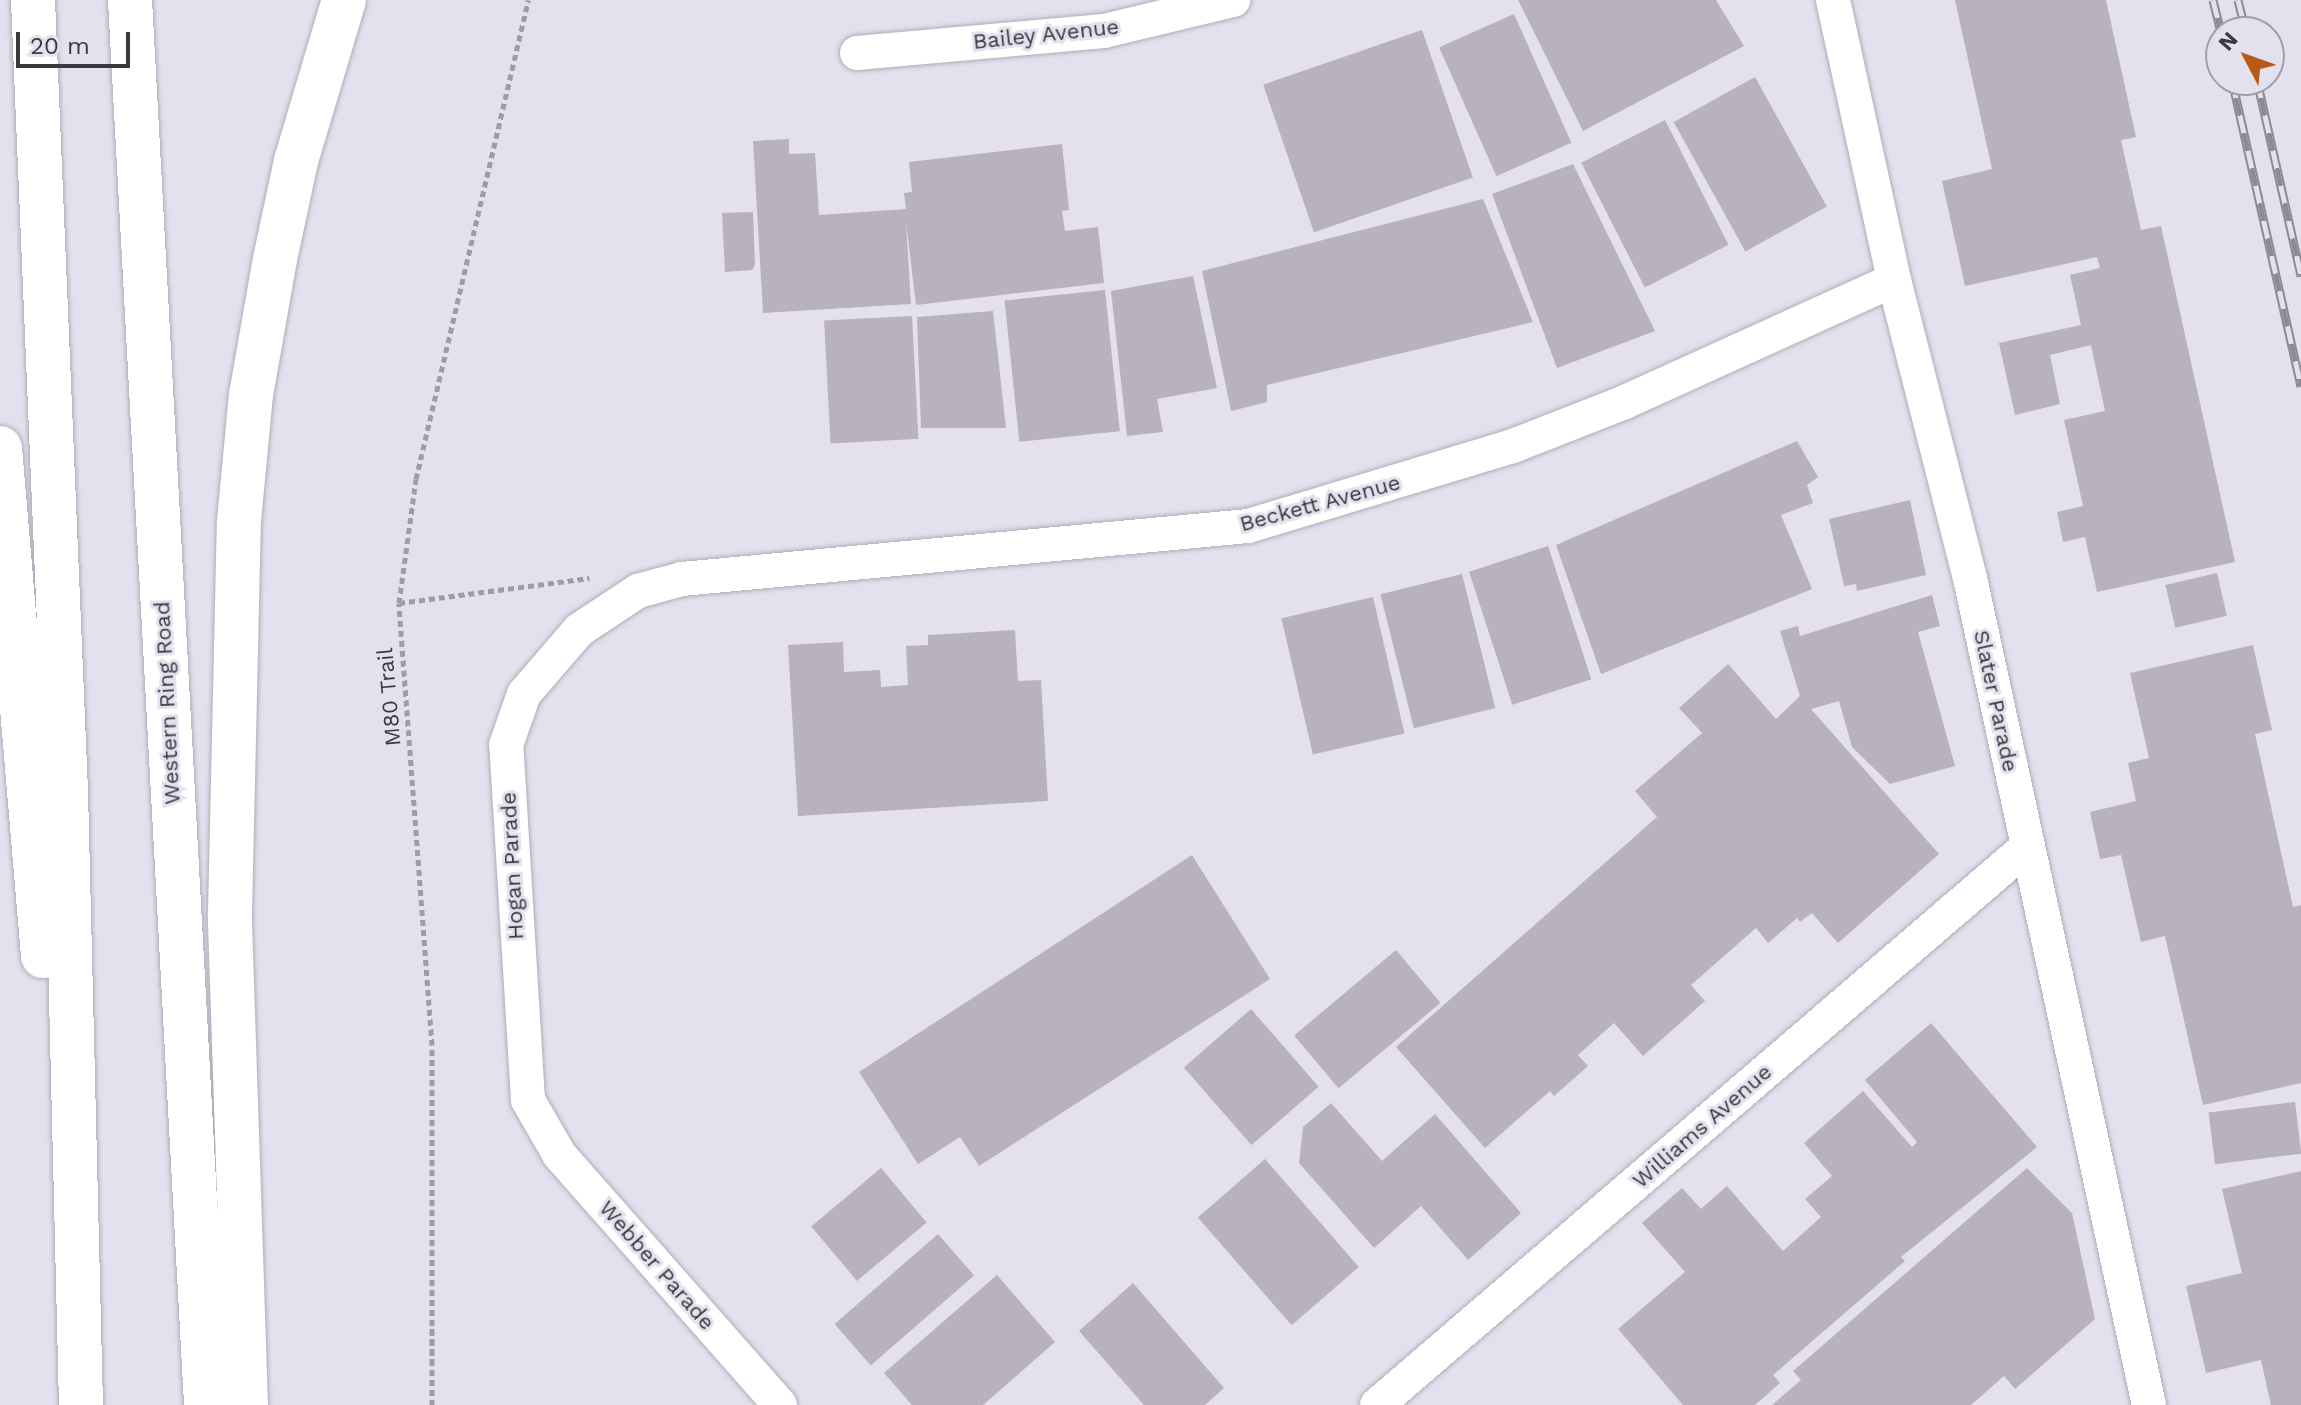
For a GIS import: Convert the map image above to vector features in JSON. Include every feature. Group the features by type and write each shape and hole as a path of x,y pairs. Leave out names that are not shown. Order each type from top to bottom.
{"highway":[{"path":"33,0 66,792 81,1405"},
{"name":"Western Ring Road","path":"130,0 206,1405"},
{"path":"246,1405 230,913 239,521 251,395 275,259 296,161 344,0"},
{"path":"0,448 81,1405"}],"street":[{"name":"Bailey Avenue","path":"857,53 1104,31 1233,0"},
{"name":"Slater Parade","path":"1833,0 1894,280 1970,578 2149,1405"},
{"name":"Beckett Avenue","path":"579,630 638,591 682,579 1248,526 1513,446 1625,402 1894,280"},
{"name":"Hogan Parade","path":"537,1123 523,1060 506,745 524,694 579,630"},
{"name":"Williams Avenue","path":"1377,1405 2027,847"},
{"name":"Webber Parade","path":"537,1123 559,1154 780,1405"}],"path":[{"name":"M80 Trail","path":"432,1405 432,1045 399,603 416,479 528,0"},
{"path":"399,603 555,583"}],"building":[{"path":"1518,0 1716,0 1744,46 1583,131"},
{"path":"1955,0 2106,0 2136,137 2121,140 2141,230 2161,226 2235,562 2097,592 2085,537 2063,542 2057,512 2083,506 2064,420 2105,411 2091,345 2050,355 2060,404 2015,415 1999,343 2081,325 2070,275 2100,268 2097,257 1965,286 1942,181 1992,169"},
{"path":"1514,14 1571,143 1496,176 1439,47"},
{"path":"1422,30 1473,178 1314,232 1263,85"},
{"path":"1755,77 1827,206 1745,252 1674,122"},
{"path":"1665,120 1729,245 1645,287 1581,163"},
{"path":"789,139 789,154 815,153 819,215 906,209 904,193 912,192 909,162 1062,144 1069,210 1062,211 1065,231 1098,227 1104,283 916,305 906,222 911,304 763,313 753,141"},
{"path":"1573,164 1655,331 1557,368 1492,194"},
{"path":"1483,199 1533,322 1267,385 1267,402 1231,411 1202,271"},
{"path":"753,212 755,265 752,270 725,272 722,213"},
{"path":"1193,276 1217,388 1157,399 1163,432 1127,436 1111,291"},
{"path":"1105,290 1120,431 1019,442 1005,301"},
{"path":"993,311 1006,428 921,428 917,317"},
{"path":"912,316 918,439 831,443 824,321"},
{"path":"1797,441 1818,477 1807,485 1813,503 1781,515 1812,589 1601,674 1556,545"},
{"path":"1910,500 1926,575 1857,591 1856,584 1844,586 1829,519"},
{"path":"1548,546 1591,679 1512,705 1469,572"},
{"path":"2217,573 2227,616 2175,628 2165,585"},
{"path":"1462,574 1495,708 1414,728 1380,594"},
{"path":"1932,595 1940,626 1918,632 1955,766 1890,784 1852,747 1839,701 1811,709 1939,854 1838,943 1812,913 1800,922 1797,918 1768,943 1756,928 1691,985 1705,1001 1643,1056 1614,1023 1578,1055 1588,1066 1554,1096 1550,1091 1485,1148 1396,1047 1657,817 1635,791 1702,733 1679,708 1728,664 1776,719 1800,696 1780,631 1798,626 1800,636"},
{"path":"1373,597 1404,733 1313,755 1281,618"},
{"path":"1015,630 1018,681 1041,680 1048,801 798,816 788,645 843,642 844,672 880,670 881,687 908,685 906,646 928,645 928,635"},
{"path":"2253,645 2272,730 2255,734 2293,907 2301,905 2301,1083 2203,1105 2165,936 2141,942 2121,855 2100,859 2090,812 2136,801 2128,763 2149,758 2130,673"},
{"path":"1192,855 1270,979 979,1166 960,1137 918,1164 859,1072"},
{"path":"1396,950 1440,1003 1338,1088 1294,1035"},
{"path":"1251,1009 1319,1087 1251,1145 1184,1067"},
{"path":"1931,1023 2037,1147 1901,1257 1905,1261 1773,1375 1780,1383 1755,1405 1683,1405 1618,1329 1685,1272 1642,1223 1682,1188 1701,1209 1727,1186 1783,1251 1821,1217 1805,1199 1832,1176 1804,1143 1863,1091 1912,1147 1917,1142 1865,1080"},
{"path":"2295,1102 2301,1154 2215,1164 2209,1113"},
{"path":"1331,1103 1382,1161 1435,1114 1521,1213 1468,1260 1421,1206 1374,1248 1299,1163 1303,1127"},
{"path":"1265,1159 1359,1267 1292,1325 1198,1217"},
{"path":"881,1168 927,1222 857,1281 811,1226"},
{"path":"2027,1168 2072,1213 2095,1319 2015,1389 2004,1376 1971,1405 1772,1405 1801,1380 1793,1371"},
{"path":"2301,1171 2301,1405 2271,1405 2261,1360 2206,1373 2186,1286 2242,1273 2222,1189"},
{"path":"938,1234 974,1276 871,1365 835,1324"},
{"path":"997,1275 1055,1342 983,1405 912,1405 884,1373"},
{"path":"1133,1283 1224,1388 1205,1405 1144,1405 1079,1331"}],"railway":[{"path":"2213,0 2217,16"},
{"path":"2238,0 2242,16"},
{"path":"2236,96 2301,386"},
{"path":"2261,96 2301,276"}]}
